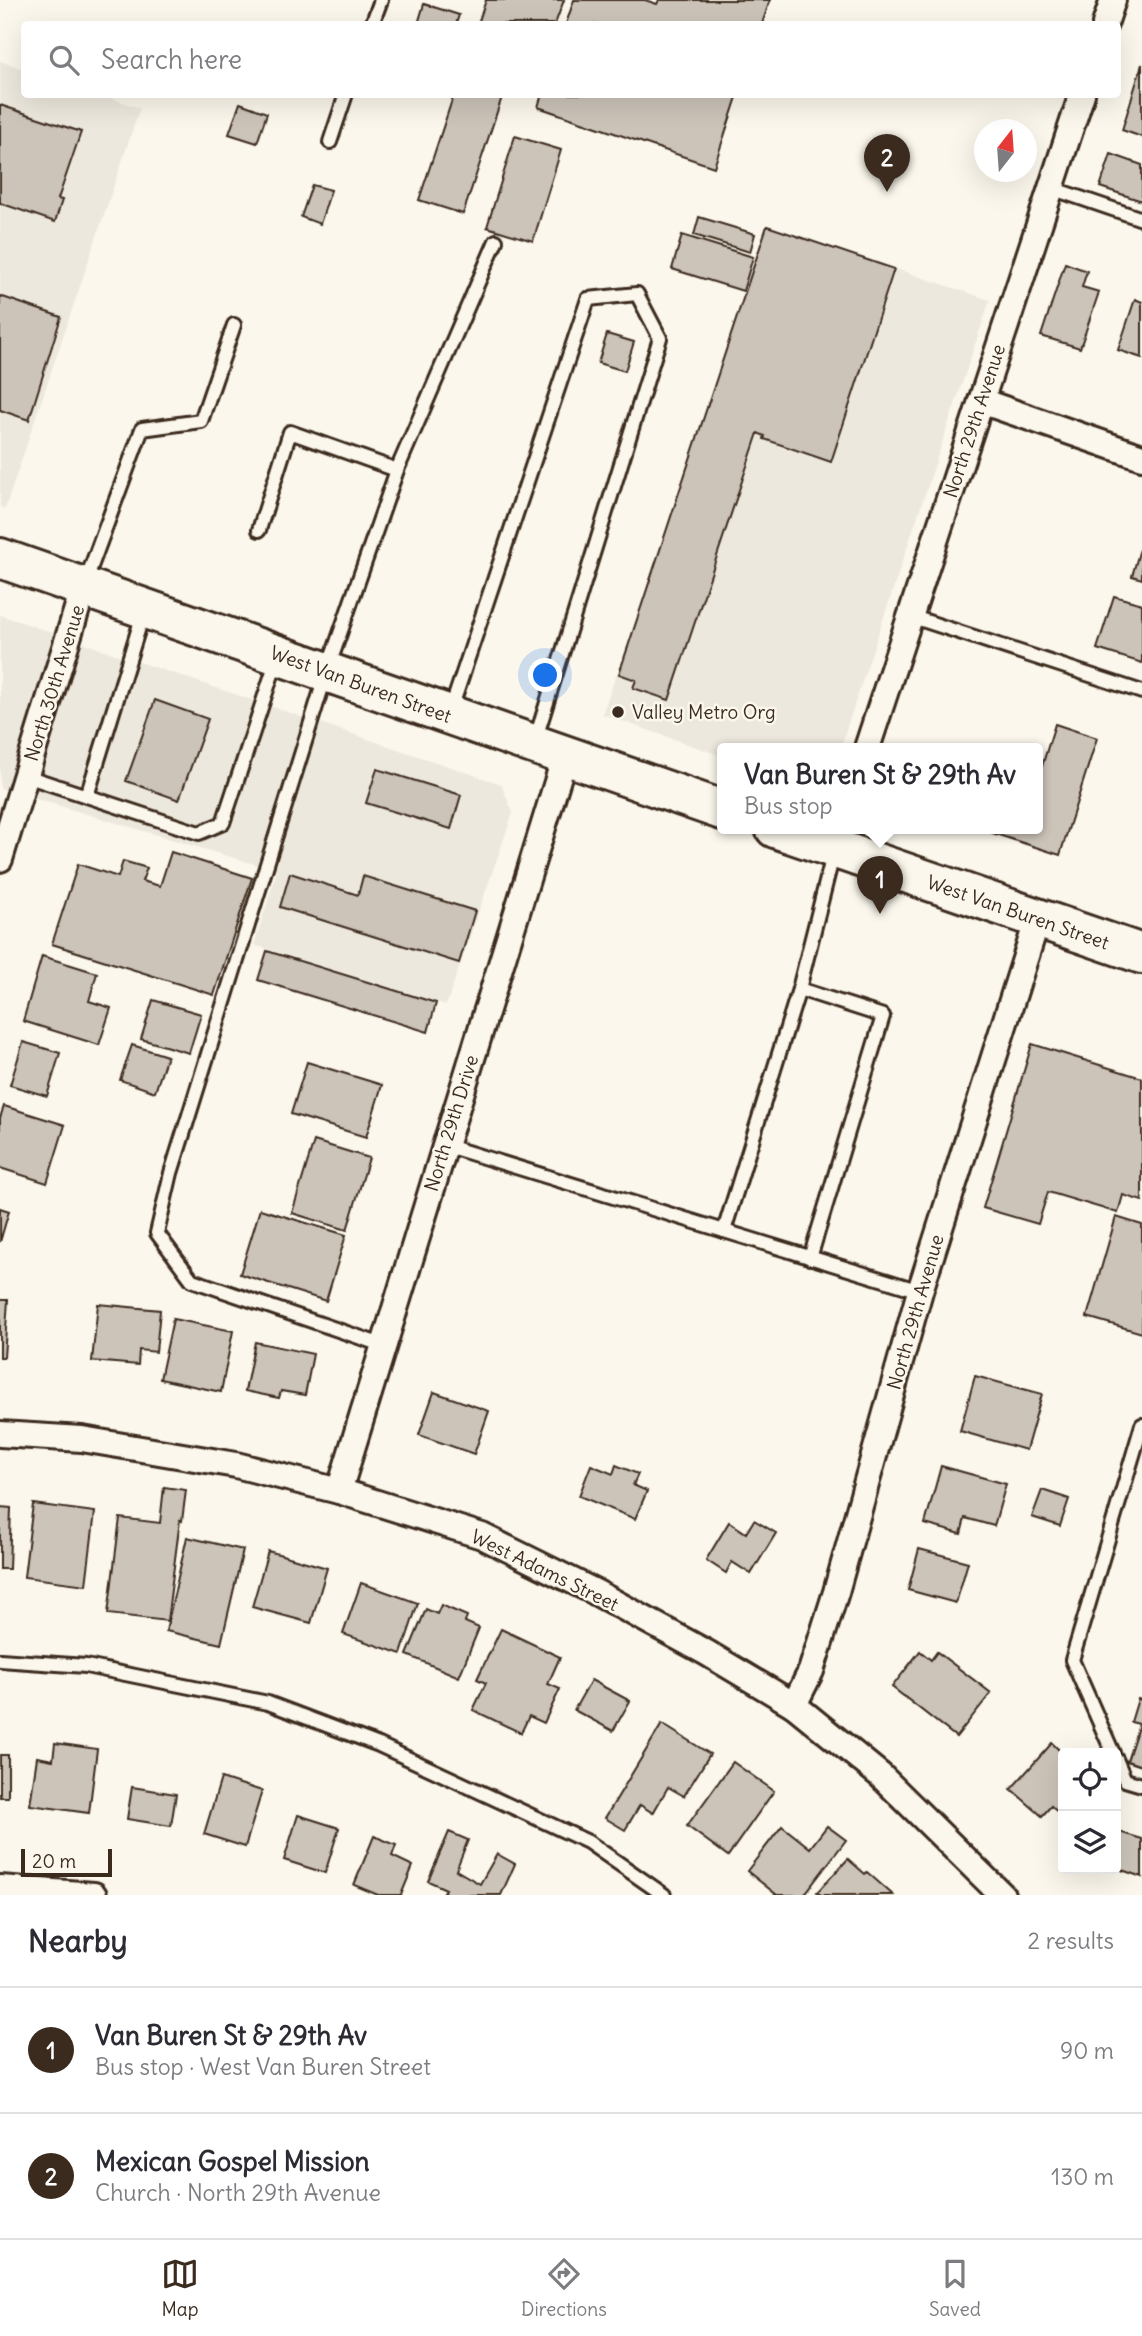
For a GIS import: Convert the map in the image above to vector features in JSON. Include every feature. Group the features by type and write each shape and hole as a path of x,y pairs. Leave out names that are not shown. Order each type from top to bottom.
{"main road":[{"name":"West Van Buren Street","path":"0,558 717,808"},
{"name":"West Van Buren Street","path":"809,834 838,839 1038,918 1142,954"}],"street":[{"path":"1106,21 1113,0"},
{"name":"North 29th Avenue","path":"869,743 1081,98"},
{"path":"981,401 1142,457"},
{"name":"North 30th Avenue","path":"0,859 84,586"},
{"name":"North 29th Drive","path":"339,1491 444,1145 549,750"},
{"name":"North 29th Avenue","path":"794,1705 811,1671 836,1592 920,1291 1038,918"},
{"name":"West Adams Street","path":"0,1434 82,1439 236,1465 339,1491 482,1536 707,1653 794,1705 880,1775 1002,1895"},
{"path":"0,1888 92,1895"}],"lane":[{"path":"373,21 381,0"},
{"path":"330,142 345,98"},
{"path":"1051,188 1142,219"},
{"path":"383,1345 192,1280 157,1233 175,1160 327,671 397,470 496,241"},
{"path":"448,715 588,299 637,294 660,338 549,750"},
{"path":"84,586 142,429 201,421 234,325"},
{"path":"259,530 290,432 397,470"},
{"path":"86,796 146,608"},
{"path":"910,616 1142,692"},
{"path":"26,776 199,833 223,822 279,654"},
{"path":"724,1231 799,989 838,839"},
{"path":"799,989 883,1016 810,1258"},
{"path":"444,1145 920,1291"},
{"path":"1111,1748 1072,1660 1142,1425"},
{"path":"0,1660 86,1666 268,1703 379,1745 588,1842 664,1895"},
{"path":"1121,1771 1125,1780 1142,1785"}],"shaded area":[{"path":"0,61 21,68 21,98 110,98 140,108 5,509 0,507"},
{"path":"767,226 990,300 842,743 717,743 717,754 602,714 619,673"},
{"path":"0,615 501,784 513,813 446,1005 254,945 277,871 0,788"}],"building":[{"path":"486,0 564,0 556,21 479,21"},
{"path":"574,0 645,0 657,4 659,0 770,0 763,21 567,21"},
{"path":"424,4 459,15 457,21 419,21"},
{"path":"1142,64 1142,137 1122,130"},
{"path":"453,98 502,98 463,214 419,200"},
{"path":"541,98 737,98 714,167 538,107"},
{"path":"240,103 267,113 257,143 229,134"},
{"path":"0,105 81,132 58,199 62,200 55,222 0,203"},
{"path":"515,136 561,150 533,241 487,227"},
{"path":"1111,154 1142,165 1142,201 1100,187"},
{"path":"312,185 331,190 320,224 301,217"},
{"path":"699,217 755,234 750,252 694,235"},
{"path":"767,226 894,269 831,462 764,439 765,436 758,433 669,700 633,688 636,680 619,674"},
{"path":"682,235 753,257 743,291 672,269"},
{"path":"1065,263 1087,271 1082,287 1099,292 1080,348 1041,336"},
{"path":"0,296 61,317 29,420 0,410"},
{"path":"1135,299 1142,302 1142,358 1118,350"},
{"path":"607,334 634,342 625,371 598,363"},
{"path":"1142,542 1142,579 1132,576"},
{"path":"1114,596 1142,604 1142,663 1097,649"},
{"path":"155,700 208,719 179,800 126,781"},
{"path":"1055,724 1097,738 1060,855 995,834 1043,834 1043,763"},
{"path":"377,769 461,795 451,829 366,803"},
{"path":"171,852 252,878 214,995 52,944 78,864 118,877 123,861 147,868 142,881 160,886"},
{"path":"290,873 358,895 363,876 475,911 459,963 280,907"},
{"path":"267,951 436,1003 428,1032 258,980"},
{"path":"42,956 97,973 89,1001 111,1008 99,1045 23,1021"},
{"path":"153,1000 201,1014 189,1053 141,1039"},
{"path":"23,1042 60,1053 47,1096 10,1085"},
{"path":"1032,1044 1142,1078 1142,1201 1123,1195 1118,1213 1048,1192 1038,1224 983,1208"},
{"path":"132,1045 167,1056 155,1092 120,1080"},
{"path":"307,1062 382,1085 366,1137 291,1114"},
{"path":"4,1106 65,1125 47,1183 0,1168 0,1118"},
{"path":"314,1141 369,1158 347,1230 292,1213"},
{"path":"0,1208 9,1211 0,1242"},
{"path":"260,1209 346,1235 326,1301 240,1274"},
{"path":"1116,1217 1142,1225 1142,1333 1087,1317"},
{"path":"0,1300 8,1300 4,1357 0,1357"},
{"path":"98,1304 160,1310 156,1352 139,1350 138,1365 92,1361"},
{"path":"173,1319 233,1331 221,1392 160,1379"},
{"path":"255,1342 313,1354 305,1395 281,1391 279,1398 245,1391"},
{"path":"975,1376 1042,1394 1026,1450 960,1431"},
{"path":"434,1392 489,1411 474,1454 419,1435"},
{"path":"591,1465 613,1474 616,1465 638,1474 633,1485 647,1491 635,1519 579,1496"},
{"path":"941,1466 1006,1484 994,1526 965,1518 961,1534 925,1524"},
{"path":"164,1487 186,1490 167,1621 108,1614 120,1518 160,1523"},
{"path":"1042,1490 1069,1499 1060,1526 1032,1517"},
{"path":"33,1504 95,1512 86,1585 24,1577"},
{"path":"0,1507 11,1508 9,1569 0,1569"},
{"path":"754,1520 776,1533 751,1574 732,1562 726,1573 706,1560 729,1522 746,1533"},
{"path":"187,1537 243,1550 221,1644 166,1631"},
{"path":"919,1549 968,1562 956,1603 908,1590"},
{"path":"268,1551 327,1568 311,1623 252,1607"},
{"path":"361,1583 418,1603 401,1654 343,1634"},
{"path":"441,1605 467,1616 465,1622 479,1628 459,1677 407,1655 426,1609 437,1614"},
{"path":"501,1629 560,1657 548,1684 560,1689 544,1723 529,1716 521,1733 473,1710 486,1683 477,1679"},
{"path":"920,1651 931,1660 937,1652 991,1693 956,1737 892,1687"},
{"path":"591,1680 630,1701 613,1731 574,1710"},
{"path":"1138,1699 1142,1700 1142,1766 1127,1761 1139,1724 1131,1722"},
{"path":"662,1724 710,1754 684,1796 668,1787 653,1813 640,1805 625,1830 605,1818"},
{"path":"55,1743 97,1749 89,1813 30,1805 37,1757 53,1760"},
{"path":"1052,1743 1058,1749 1058,1812 1051,1806 1042,1816 1011,1789"},
{"path":"0,1755 8,1755 8,1797 0,1797"},
{"path":"733,1762 774,1791 728,1856 687,1826"},
{"path":"221,1778 262,1791 245,1847 204,1834"},
{"path":"132,1787 176,1794 171,1826 127,1819"},
{"path":"298,1815 339,1828 325,1873 284,1860"},
{"path":"782,1826 810,1848 827,1826 846,1840 804,1895 777,1895 747,1871"},
{"path":"449,1832 468,1840 456,1870 480,1884 497,1854 515,1864 501,1895 442,1895 446,1889 428,1881"},
{"path":"1121,1833 1142,1839 1142,1877 1121,1870"},
{"path":"374,1836 396,1845 392,1856 413,1866 401,1895 378,1895 354,1885"},
{"path":"848,1859 893,1895 821,1895 817,1892"}],"place":[{"name":"Mexican Gospel Mission","path":"887,192"},
{"name":"Valley Metro Org","path":"618,712"},
{"name":"Van Buren St & 29th Av","path":"880,914"}]}
